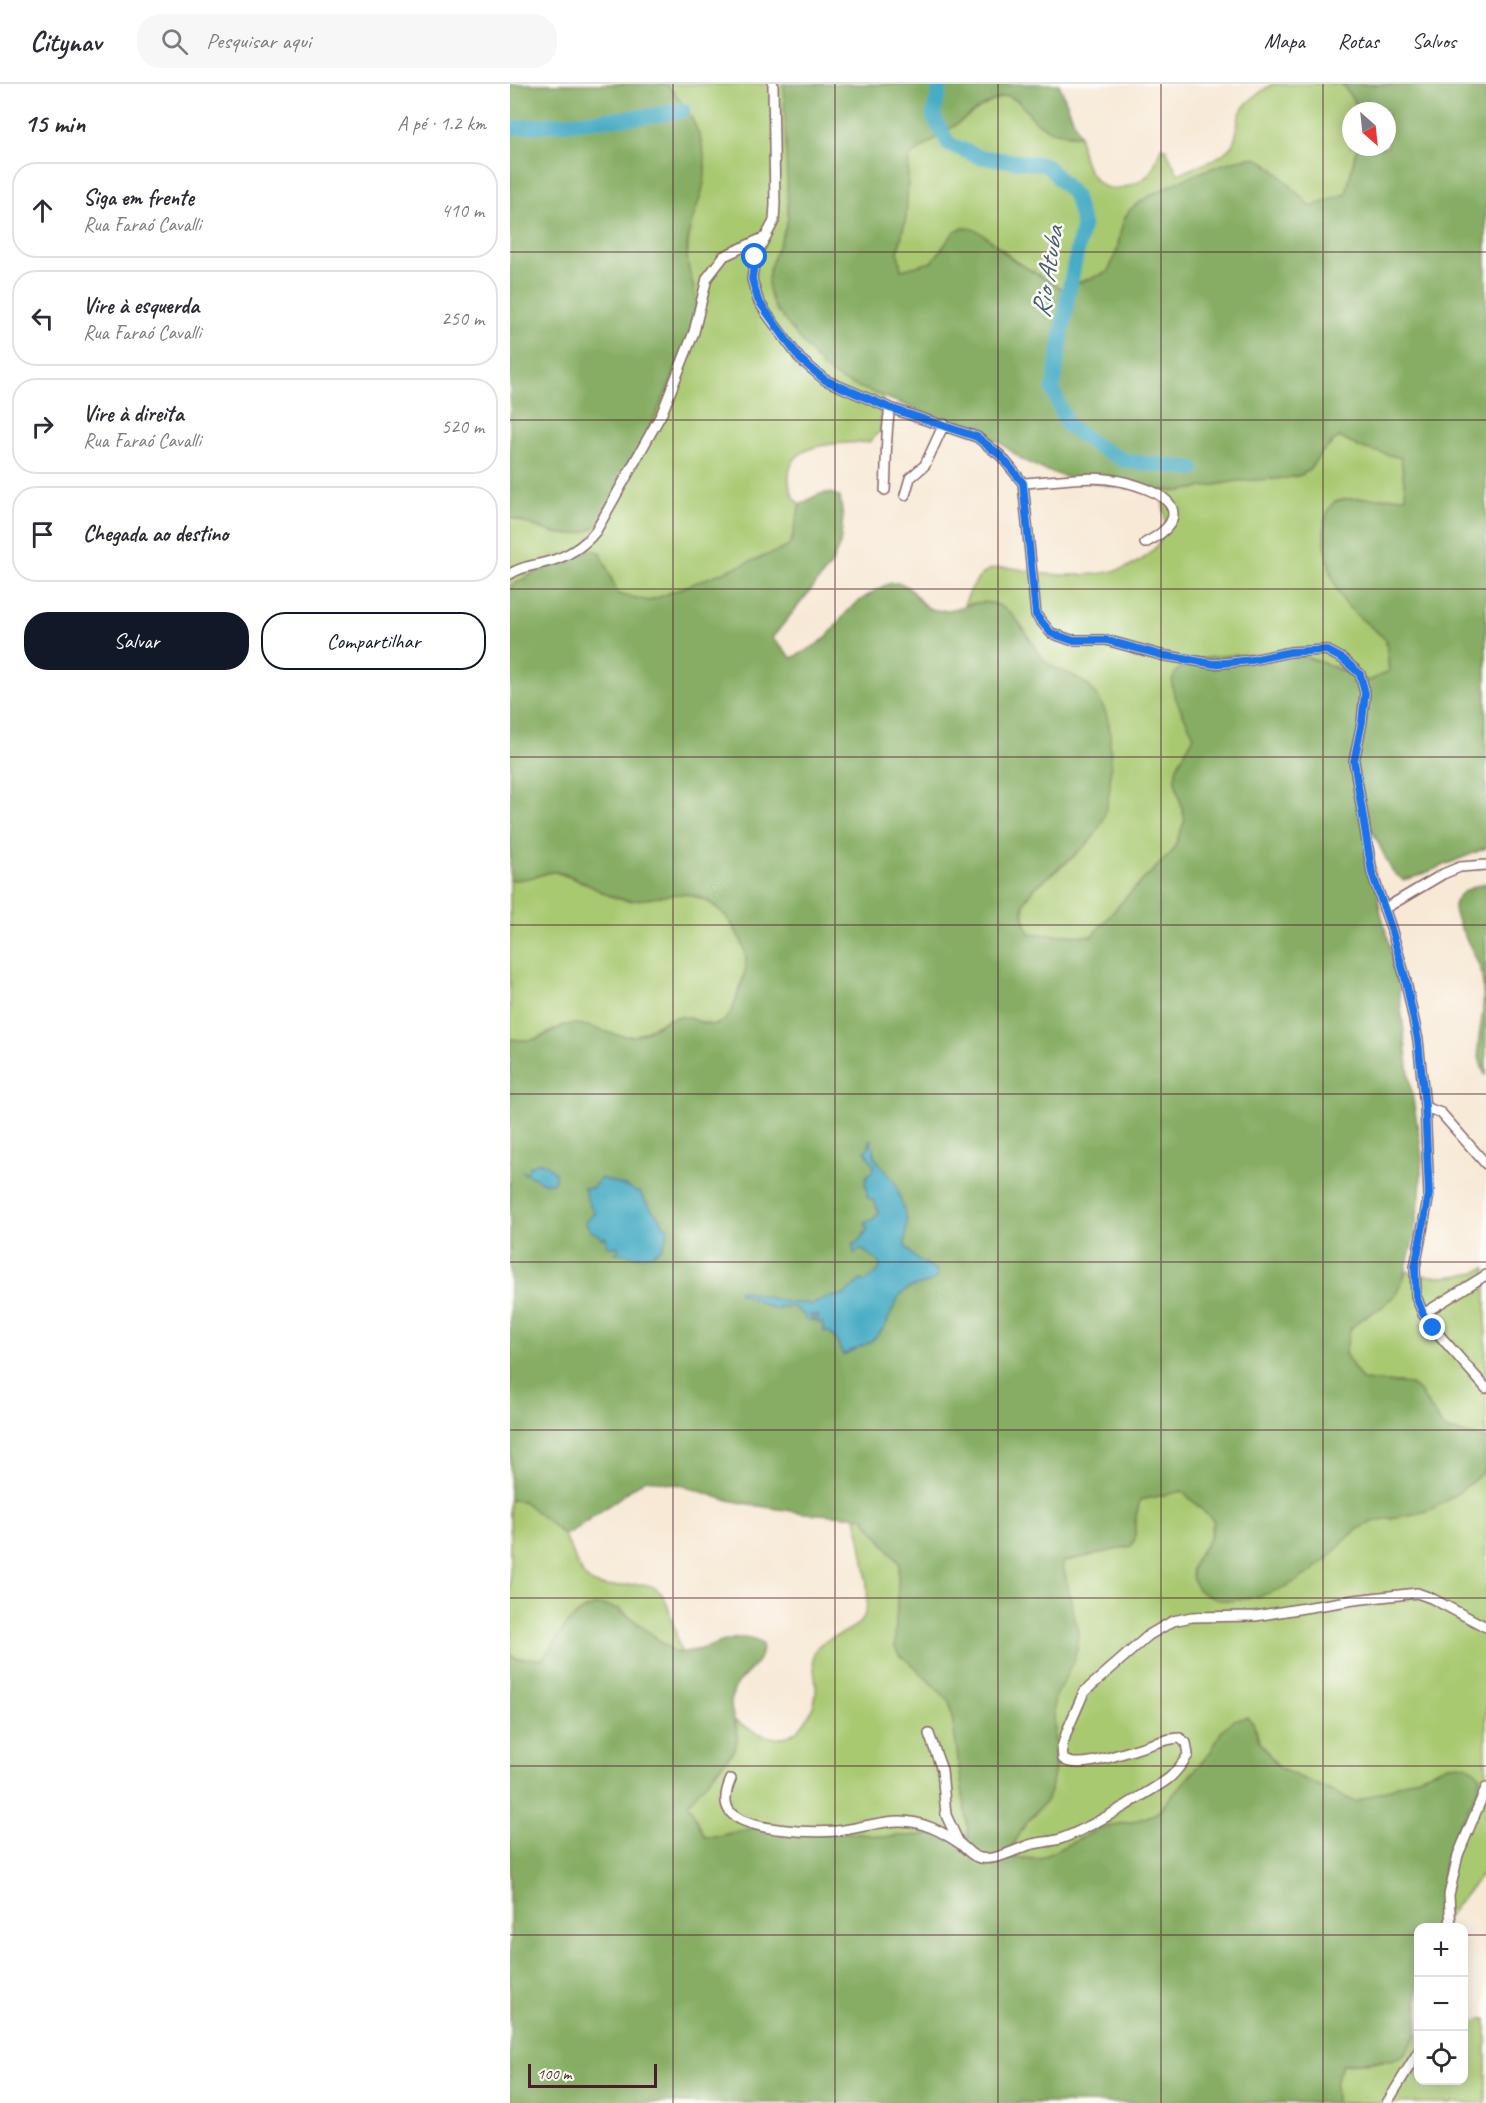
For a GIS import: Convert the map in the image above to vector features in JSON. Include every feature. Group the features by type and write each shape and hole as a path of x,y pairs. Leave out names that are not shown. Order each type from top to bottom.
{"street":[{"path":"773,84 774,221 755,257 752,279 758,300 800,359 825,380 890,408 944,424 977,437 1001,456 1023,483 1036,615 1051,633 1071,640 1106,640 1161,655 1214,664 1252,660 1290,652 1326,650 1343,659 1360,674 1365,693 1354,761 1372,873 1405,977 1418,1040 1425,1107 1429,1194 1415,1267 1416,1296 1423,1314 1433,1328 1486,1388"},
{"path":"510,574 521,567 567,555 596,531 662,413 694,332 707,278 724,255 765,237"},
{"path":"885,490 886,428 890,408"},
{"path":"905,495 910,477 925,465 944,424"},
{"path":"1023,483 1106,479 1137,486 1161,496 1171,506 1172,520 1155,538 1145,543"},
{"path":"1384,909 1443,874 1460,867 1486,865"},
{"path":"1425,1107 1441,1113 1486,1164"},
{"path":"1423,1314 1486,1275"},
{"path":"731,1779 726,1790 726,1801 730,1812 752,1823 782,1830 813,1832 838,1831 900,1821 930,1826 959,1843 977,1858 995,1858 1032,1844 1059,1839 1084,1829 1147,1793 1179,1769 1188,1755 1186,1743 1180,1738 1171,1738 1131,1751 1073,1764 1063,1759 1062,1747 1084,1692 1149,1635 1173,1621 1192,1617 1255,1616 1354,1600 1417,1593 1486,1627"},
{"path":"929,1734 942,1770 946,1815 959,1843"},
{"path":"1451,1923 1449,1895 1458,1855 1486,1788"},
{"path":"1387,2103 1414,2060"}],"green space":[{"path":"510,84 666,84 692,118 705,159 703,187 687,242 687,261 697,307 694,330 613,510 601,523 577,534 552,532 510,517"},
{"path":"666,84 784,84 789,204 783,238 769,269 775,308 807,347 841,380 883,396 880,431 869,442 834,444 809,449 792,463 789,475 790,487 792,495 800,505 788,547 649,601 618,594 600,552 590,550 532,574 510,587 510,517 554,533 569,535 687,260 689,234 674,92"},
{"path":"784,84 1059,84 1080,136 1051,131 1036,122 1019,102 1009,96 1001,97 983,106 909,157 906,217 898,252 901,270 932,262 954,232 962,228 970,228 986,236 1013,260 1062,289 1108,272 1117,250 1124,220 1129,211 1138,204 1170,186 1230,162 1245,158 1256,158 1262,161 1311,207 1346,194 1355,156 1396,156 1396,102 1355,102 1342,84 1486,84 1486,848 1403,880 1392,871 1367,820 1380,909 1399,991 1422,1159 1414,1237 1403,1280 1396,1294 1382,1307 1361,1319 1350,1329 1345,1354 1362,1380 1409,1384 1420,1392 1444,1429 1486,1439 1486,1469 1458,1493 1434,1508 1382,1519 1361,1527 1328,1558 1298,1580 1252,1598 1222,1600 1204,1594 1196,1586 1192,1575 1193,1566 1210,1537 1214,1521 1182,1491 1140,1500 1135,1520 1135,1538 1131,1546 1062,1562 1078,1632 1077,1649 1073,1662 1054,1700 1055,1768 1046,1801 1026,1823 1006,1857 1039,1859 1099,1829 1136,1821 1157,1813 1210,1753 1223,1729 1234,1720 1247,1717 1253,1723 1259,1741 1279,1768 1355,1802 1449,1765 1458,1764 1473,1769 1480,1776 1479,1788 1461,1821 1444,1863 1444,1923 1414,1923 1414,2038 1403,2055 1392,2061 1342,2064 1335,2083 1336,2103 510,2103 510,1655 517,1658 542,1659 568,1623 583,1610 592,1606 609,1606 634,1620 675,1653 697,1650 741,1638 755,1640 762,1644 758,1660 739,1682 732,1696 732,1710 737,1730 733,1752 688,1803 705,1837 754,1828 834,1831 884,1837 947,1834 969,1837 950,1702 912,1664 900,1656 895,1647 899,1563 863,1517 804,1513 759,1506 723,1499 685,1486 646,1479 564,1535 523,1501 510,1500 510,1039 537,1039 570,1024 633,1036 678,1017 709,1025 716,1024 730,1015 742,982 746,955 740,938 730,922 718,908 700,897 679,894 626,900 608,895 573,877 555,872 527,879 510,880 510,587 532,574 590,550 600,552 618,594 649,601 788,547 800,505 824,493 840,497 843,518 840,544 831,565 772,638 792,658 823,640 850,609 864,598 888,584 902,584 931,609 947,610 981,602 998,605 1006,610 1019,623 1044,660 1090,687 1105,711 1109,728 1111,772 1109,797 1103,820 1091,840 1036,886 1029,895 1024,903 1023,911 1029,934 1092,936 1128,895 1173,851 1185,820 1175,780 1177,767 1194,736 1172,685 1175,674 1182,666 1193,661 1222,656 1285,654 1309,658 1369,681 1389,671 1386,640 1349,608 1335,585 1324,534 1328,512 1334,502 1345,499 1406,497 1401,458 1359,447 1339,437 1321,453 1309,470 1301,475 1238,481 1181,491 1124,488 1069,478 1044,470 1023,460 999,442 841,380 823,368 775,308 770,295 768,284 771,263 788,219"},
{"path":"1272,84 1342,84 1355,102 1342,102 1342,156 1355,156 1346,194 1311,207 1268,164 1257,159 1246,158 1224,164 1166,187 1121,229 1117,250 1108,272 1062,289 1012,259 1002,249 942,250 933,262 901,271 898,252 906,217 909,157 983,106 1001,97 1009,96 1019,102 1036,122 1068,135 1080,136 1083,156 1091,175 1105,187 1114,189 1132,185 1147,176 1161,147 1166,149 1178,174 1221,155 1234,142 1241,112 1252,98"},
{"path":"1339,437 1359,447 1401,458 1406,497 1345,499 1325,528 1330,573 1355,613 1386,640 1389,672 1369,681 1300,656 1230,655 1201,659 1172,687 1194,736 1177,767 1175,780 1185,820 1173,851 1128,895 1092,936 1029,934 1024,917 1024,903 1036,887 1070,860 1097,831 1108,800 1109,724 1077,677 1055,669 1045,662 1022,626 998,605 975,603 964,605 973,586 987,571 1001,568 1046,574 1080,575 1099,574 1133,565 1147,556 1158,543 1165,527 1160,491 1181,491 1238,481 1301,475 1309,470 1321,453"},
{"path":"553,871 615,898 630,901 678,893 691,895 710,903 727,917 746,953 746,968 731,1014 723,1022 712,1025 681,1016 668,1019 636,1036 622,1037 564,1025 538,1038 525,1041 510,1039 510,880"},
{"path":"1486,883 1486,1076 1478,1050 1483,1004 1482,975 1457,920 1454,906 1462,893"},
{"path":"1486,1268 1486,1439 1444,1429 1420,1392 1409,1384 1362,1380 1345,1354 1350,1329 1361,1319 1382,1307 1403,1280 1406,1271 1446,1277"},
{"path":"1486,1469 1486,1869 1443,1922 1444,1863 1461,1821 1474,1798 1449,1765 1356,1802 1279,1768 1259,1741 1253,1723 1223,1729 1210,1753 1157,1813 1136,1821 1112,1825 1039,1859 1005,1858 1026,1823 1035,1815 1055,1768 1054,1700 1077,1649 1078,1632 1062,1562 1131,1546 1135,1538 1135,1520 1140,1500 1182,1491 1214,1521 1209,1540 1195,1560 1191,1571 1239,1600 1272,1591 1293,1582 1322,1563 1354,1532 1367,1524 1381,1519 1426,1511 1442,1503"},
{"path":"510,1500 524,1501 563,1535 583,1574 594,1584 614,1586 643,1584 660,1592 669,1611 681,1652 675,1653 619,1608 566,1625 551,1650 542,1659 517,1658 510,1655"},
{"path":"856,1516 863,1517 899,1563 895,1647 900,1656 912,1664 950,1702 969,1837 947,1834 884,1837 834,1831 739,1831 705,1837 688,1803 733,1751 738,1736 734,1720 753,1731 772,1737 781,1738 798,1730 810,1713 815,1698 814,1653 824,1642 851,1629 862,1620 866,1611 867,1585"},
{"path":"1486,2019 1486,2103 1336,2103 1335,2083 1342,2064 1391,2060 1407,2050 1414,2039 1414,2085 1468,2085 1468,2021"}],"water":[{"path":"871,1139 875,1158 895,1182 907,1220 905,1246 914,1257 938,1271 937,1278 929,1283 909,1288 899,1296 885,1326 877,1336 870,1342 843,1355 836,1340 828,1331 824,1332 823,1323 818,1323 817,1316 810,1315 815,1321 805,1319 804,1315 793,1307 779,1307 777,1310 738,1291 789,1303 813,1305 824,1298 844,1295 861,1280 864,1282 879,1271 880,1264 866,1252 861,1249 854,1254 853,1244 857,1243 868,1229 866,1222 879,1213 874,1201 867,1197 865,1184 867,1175 872,1172 874,1165 865,1151"},
{"path":"540,1162 555,1172 555,1180 552,1183 544,1183 522,1172 527,1172 530,1166"},
{"path":"601,1178 630,1188 637,1193 639,1191 664,1226 668,1227 663,1246 657,1252 643,1256 615,1253 619,1250 617,1246 612,1248 606,1244 605,1237 602,1239 591,1231 585,1222 594,1213 584,1188 592,1188"}],"waterway":[{"name":"Rio Atuba","path":"941,84 933,116 949,144 980,157 1046,165 1075,196 1083,225 1069,289 1053,390 1067,425 1095,445 1125,461 1193,469"},
{"path":"510,128 650,116 683,110"}],"route":[{"path":"755,257 752,279 758,300 800,359 825,380 890,408 944,424 977,437 1001,456 1023,483 1036,615 1051,633 1071,640 1106,640 1161,655 1214,664 1252,660 1290,652 1326,650 1343,659 1360,674 1365,693 1354,761 1372,873 1405,977 1418,1040 1425,1107 1429,1194 1419,1236 1415,1267 1416,1296 1423,1314 1433,1328"}]}
